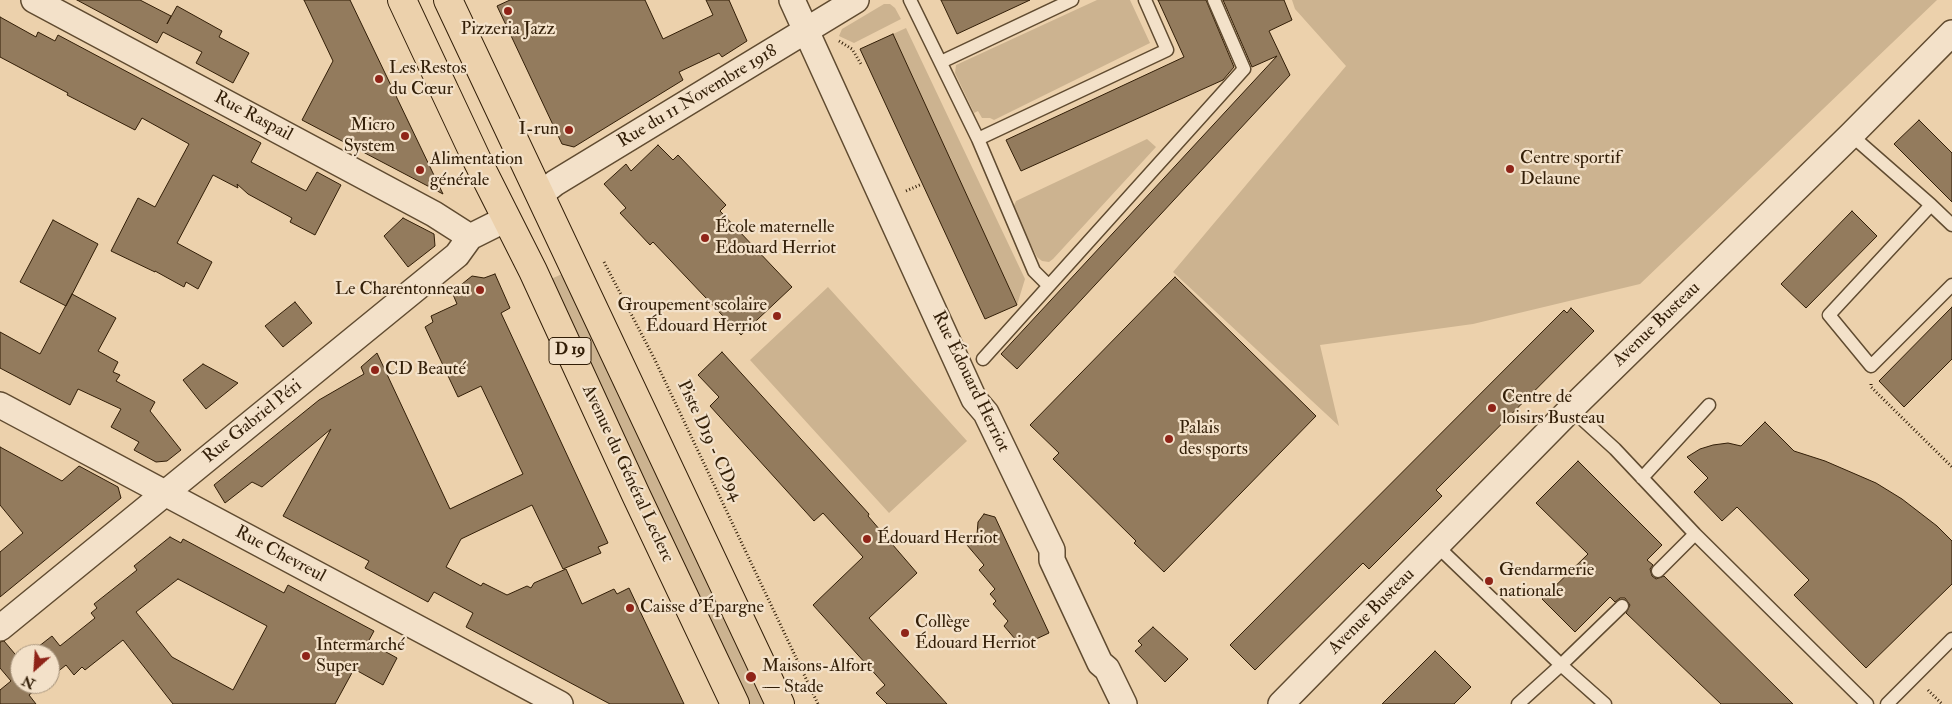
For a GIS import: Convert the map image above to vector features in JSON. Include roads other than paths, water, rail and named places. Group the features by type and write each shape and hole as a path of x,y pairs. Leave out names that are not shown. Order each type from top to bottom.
{"main road":[{"name":"Avenue du Général Leclerc","path":"402,0 506,219 533,271 735,704"},
{"name":"D 19","path":"448,0 780,704"},
{"path":"506,219 540,195"}],"street":[{"name":"Rue Raspail","path":"34,0 434,214 470,237"},
{"name":"Rue Édouard Herriot","path":"792,0 974,398 986,412 1052,550 1052,560 1100,663 1107,670 1124,704"},
{"name":"Rue du 11 Novembre 1918","path":"540,195 555,183 856,0"},
{"name":"Avenue Busteau","path":"1281,704 1572,409 1950,40"},
{"name":"Rue Gabriel Péri","path":"0,628 457,255 470,237 506,219"},
{"name":"Rue Chevreul","path":"0,406 560,704"}],"lane":[{"path":"910,0 978,139 1034,271 1048,285"},
{"path":"941,62 1072,0"},
{"path":"978,139 1167,50 1145,0"},
{"path":"983,359 1244,68 1214,0"},
{"path":"1851,135 1952,225"},
{"path":"1931,205 1829,315 1871,366 1952,285"},
{"path":"1642,478 1709,405"},
{"path":"1572,409 1867,704"},
{"path":"1658,571 1695,534"},
{"path":"1437,546 1604,704"},
{"path":"1518,704 1622,606"},
{"path":"1887,704 1952,639"}],"place":[{"name":"Pizzeria Jazz","path":"508,11"},
{"name":"Les Restos du Cœur","path":"379,79"},
{"name":"I-run","path":"569,130"},
{"name":"Micro System","path":"405,136"},
{"name":"Centre sportif Delaune","path":"1510,169"},
{"name":"Alimentation générale","path":"420,170"},
{"name":"École maternelle Edouard Herriot","path":"705,238"},
{"name":"Le Charentonneau","path":"480,290"},
{"name":"Groupement scolaire Édouard Herriot","path":"777,316"},
{"name":"CD Beauté","path":"375,370"},
{"name":"Centre de loisirs Busteau","path":"1492,408"},
{"name":"Palais des sports","path":"1169,439"},
{"name":"Édouard Herriot","path":"867,539"},
{"name":"Gendarmerie nationale","path":"1489,581"},
{"name":"Caisse d'Épargne","path":"630,608"},
{"name":"Collège Édouard Herriot","path":"905,633"},
{"name":"Intermarché Super","path":"306,656"},
{"name":"Maisons-Alfort — Stade","path":"751,677"}]}
